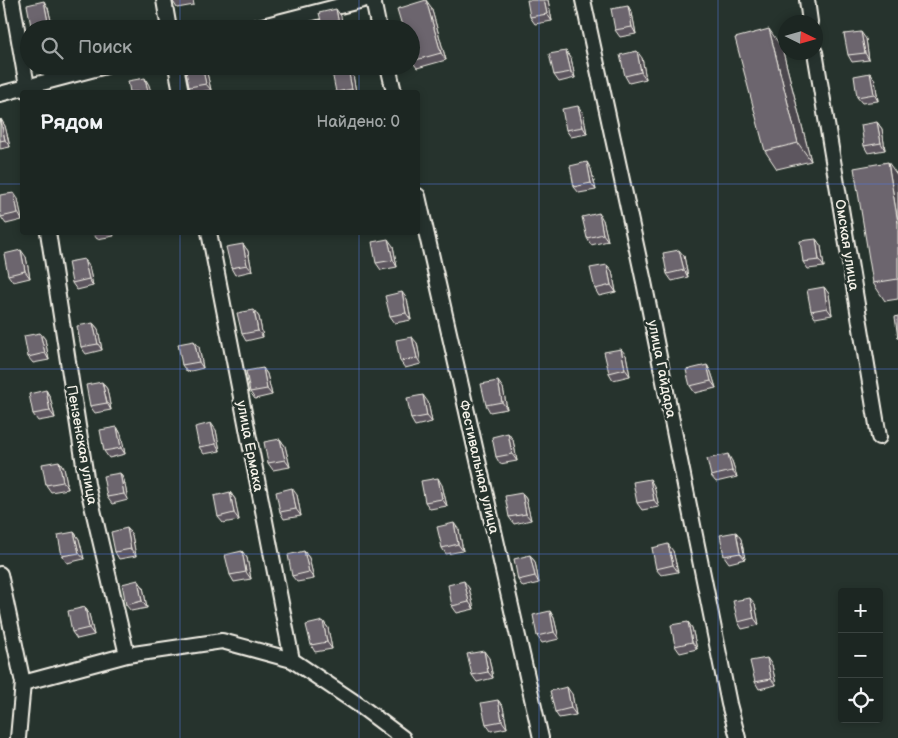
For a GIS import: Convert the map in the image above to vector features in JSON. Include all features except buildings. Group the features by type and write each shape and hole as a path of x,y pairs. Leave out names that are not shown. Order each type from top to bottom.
{"street":[{"path":"12,0 20,45"},
{"path":"164,0 167,20"},
{"path":"286,20 363,0"},
{"path":"373,0 377,20"},
{"name":"улица Гайдара","path":"583,0 644,282 738,738"},
{"path":"806,0 809,15"},
{"name":"Омская улица","path":"816,60 879,437"},
{"path":"25,75 28,90 77,75"},
{"path":"178,75 181,90"},
{"path":"390,75 394,90"},
{"path":"0,94 20,91"},
{"name":"Фестивальная улица","path":"420,205 541,738"},
{"name":"Пензенская улица","path":"48,235 87,484 126,655"},
{"name":"улица Ермака","path":"210,235 292,660"},
{"path":"0,574 23,683 18,738"},
{"path":"23,683 126,655 222,641 292,660 360,705 403,738"}]}
